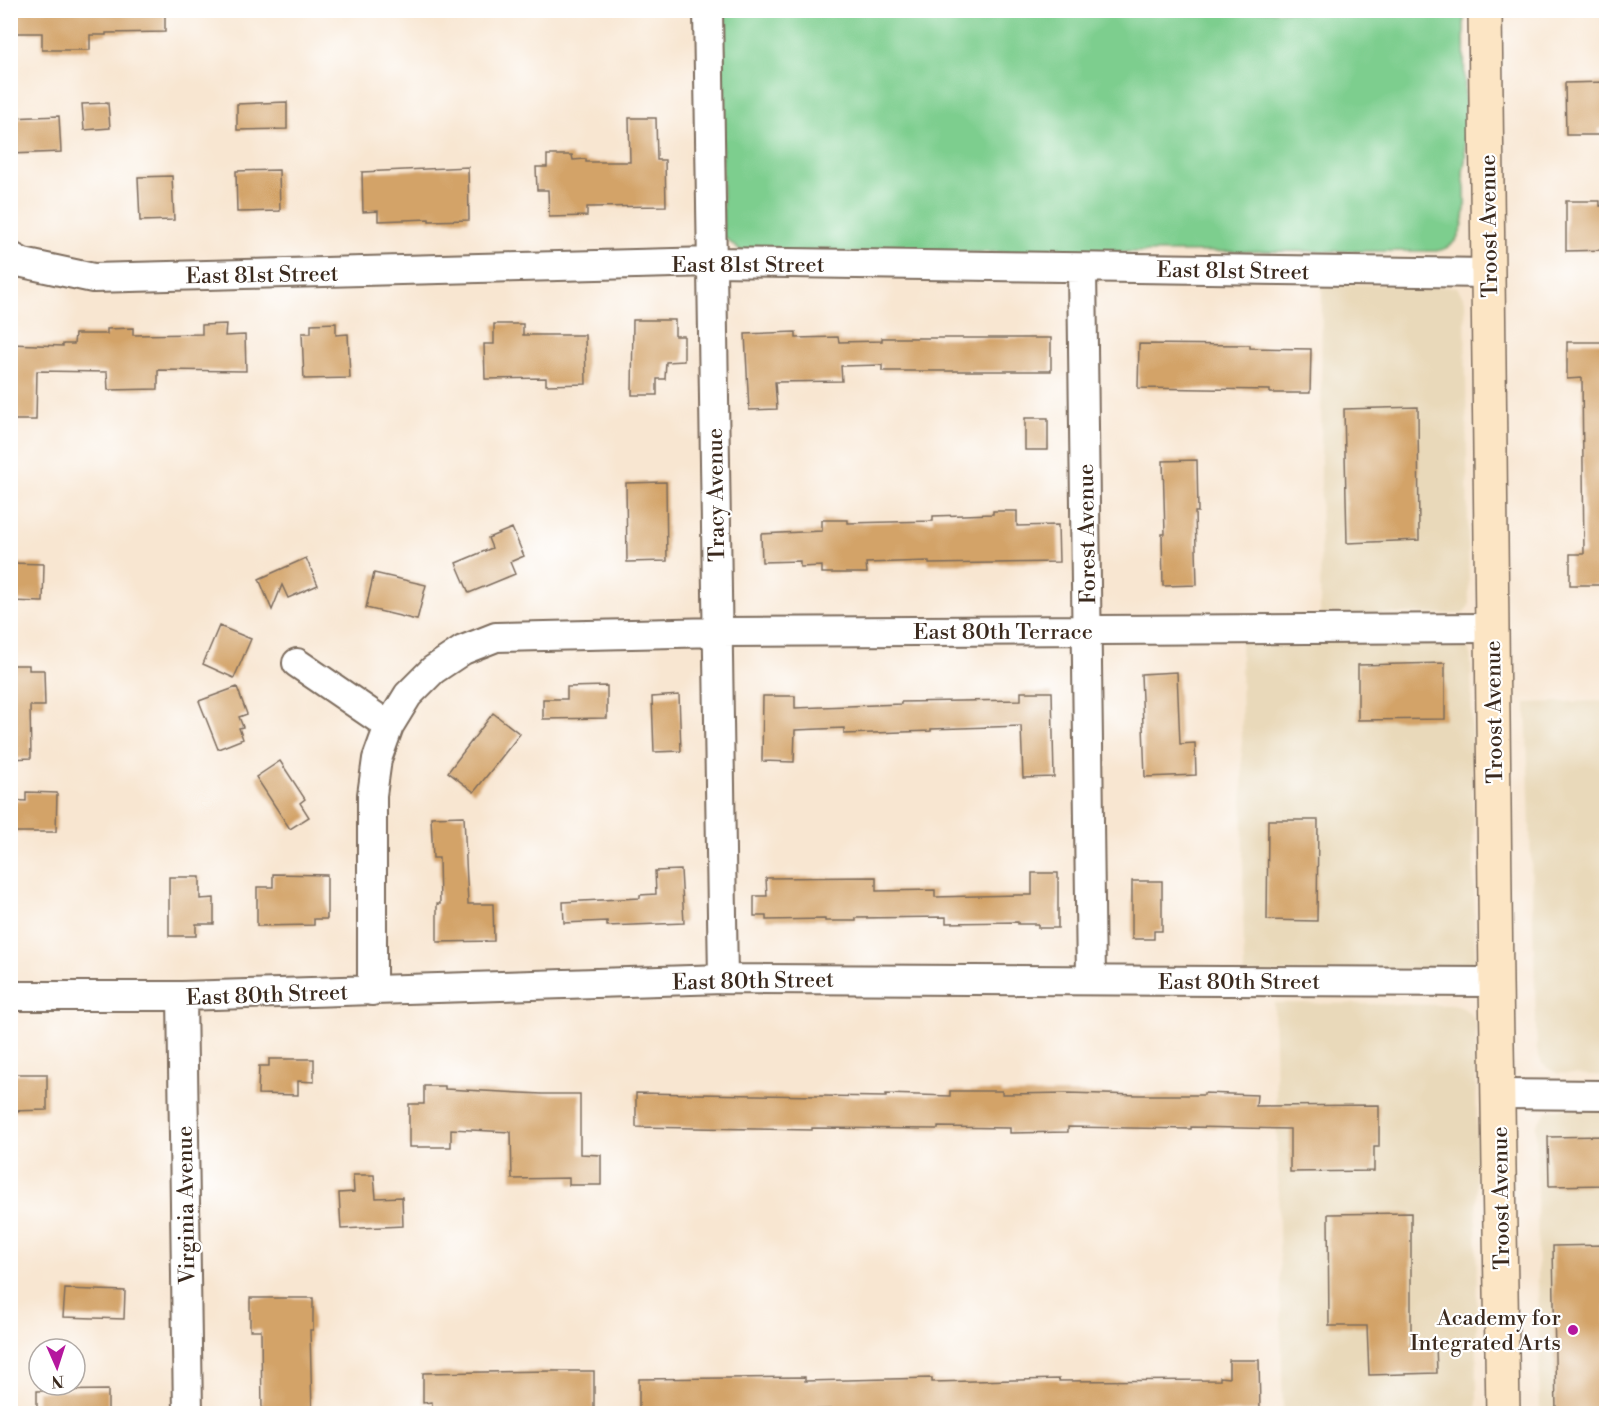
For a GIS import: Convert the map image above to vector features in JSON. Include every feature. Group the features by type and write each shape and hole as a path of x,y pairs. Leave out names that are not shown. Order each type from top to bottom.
{"main road":[{"name":"Troost Avenue","path":"1485,10 1503,1413"}],"street":[{"name":"Tracy Avenue","path":"708,10 723,979"},
{"name":"East 81st Street","path":"10,256 23,263 93,278 712,262 1488,273"},
{"name":"Forest Avenue","path":"1082,268 1091,980"},
{"name":"East 80th Terrace","path":"389,726 408,695 433,670 463,650 496,636 718,632 1492,628"},
{"path":"297,663 389,726 376,759 372,795 372,991"},
{"name":"East 80th Street","path":"10,996 182,996 723,979 1496,982"},
{"name":"Virginia Avenue","path":"182,996 188,1413"},
{"path":"1498,1094 1606,1095"}],"shaded area":[{"path":"1322,283 1457,287 1465,300 1469,606 1462,614 1320,614"},
{"path":"1241,639 1457,641 1468,649 1471,657 1475,957 1470,968 1244,974"},
{"path":"1606,701 1606,1076 1557,1073 1542,1064 1537,1050 1526,703"},
{"path":"1274,1003 1455,1005 1470,1013 1473,1018 1476,1025 1477,1413 1283,1413"},
{"path":"1606,1108 1606,1413 1540,1413 1536,1125 1547,1111"}],"green space":[{"path":"720,11 1464,11 1466,157 1463,174 1465,198 1462,227 1453,243 1436,251 747,253 738,249 723,236"}],"building":[{"path":"10,10 165,10 165,32 90,35 90,50 42,50 42,33 10,33"},
{"path":"1606,82 1606,128 1599,128 1599,135 1566,135 1565,83"},
{"path":"287,102 287,129 237,130 237,104"},
{"path":"108,103 110,128 84,130 82,104"},
{"path":"59,116 61,152 10,154 10,118"},
{"path":"629,118 656,118 657,160 665,160 666,206 587,207 587,216 549,217 548,190 537,190 536,167 547,167 547,155 572,155 573,160 586,159 586,162 630,162"},
{"path":"468,167 469,220 378,221 378,211 363,212 362,172"},
{"path":"279,170 280,211 237,212 236,171"},
{"path":"172,176 174,220 140,221 138,177"},
{"path":"1566,201 1600,201 1600,206 1606,206 1606,250 1566,251"},
{"path":"633,320 675,320 675,336 684,336 684,361 666,362 665,379 657,379 657,395 632,395"},
{"path":"336,323 336,335 348,334 350,378 304,379 302,333 311,333 311,324"},
{"path":"226,324 225,336 245,335 246,371 158,370 158,389 108,390 107,372 37,371 36,420 10,420 10,344 63,346 63,344 74,344 75,334 107,334 107,329 133,328 133,335 202,334 202,325"},
{"path":"494,324 523,324 523,335 585,335 586,384 546,385 546,378 485,379 484,344 494,344"},
{"path":"796,332 796,338 838,337 839,342 882,341 882,338 1051,338 1051,371 882,371 882,365 841,366 842,381 775,382 777,409 749,410 745,334"},
{"path":"1567,342 1606,342 1606,585 1570,585 1570,554 1584,554 1582,378 1567,379"},
{"path":"1139,344 1250,345 1250,348 1311,349 1310,393 1270,393 1270,390 1138,388"},
{"path":"1418,407 1419,540 1347,543 1344,409"},
{"path":"1025,418 1048,418 1048,450 1025,450"},
{"path":"1197,460 1198,512 1195,512 1197,585 1163,586 1162,534 1165,534 1163,461"},
{"path":"666,482 667,561 627,562 626,483"},
{"path":"993,511 1017,511 1017,526 1058,525 1059,562 866,563 867,573 822,573 822,566 800,567 800,561 762,562 761,534 822,531 822,520 848,520 848,523 933,521 933,516 993,514"},
{"path":"512,528 524,556 510,562 515,574 469,593 456,563 492,548 488,538"},
{"path":"306,558 318,585 288,598 282,585 272,610 259,579"},
{"path":"10,563 44,564 43,602 10,601"},
{"path":"374,573 426,585 417,620 366,608"},
{"path":"219,626 251,639 234,678 203,664"},
{"path":"1445,663 1445,719 1358,720 1358,665"},
{"path":"10,665 29,665 29,670 44,670 45,706 30,706 31,758 10,759"},
{"path":"1177,672 1180,744 1195,743 1196,775 1145,777 1141,674"},
{"path":"607,686 607,718 543,719 543,699 567,699 567,687"},
{"path":"237,687 247,714 239,717 243,727 239,728 243,739 218,749 199,701"},
{"path":"1021,692 1052,692 1054,777 1023,778 1021,726 844,734 844,728 795,730 794,762 762,761 763,696 795,696 795,708 901,704 901,702 1021,700"},
{"path":"679,695 681,751 654,752 652,697"},
{"path":"493,713 520,734 474,792 448,772"},
{"path":"280,761 305,799 300,803 309,817 290,829 256,777"},
{"path":"26,792 57,793 56,832 10,832 10,800 26,801"},
{"path":"464,816 468,904 493,904 494,941 437,942 437,904 440,904 439,858 433,858 431,817"},
{"path":"1268,820 1318,820 1317,921 1267,920"},
{"path":"681,870 684,923 607,926 607,921 564,923 563,902 640,898 640,895 656,894 655,871"},
{"path":"1032,873 1058,873 1058,928 1038,928 1038,924 1018,924 1018,922 946,923 946,917 856,918 856,921 825,921 825,919 766,920 766,916 754,916 754,896 767,896 766,878 876,877 876,891 935,890 935,897 1032,895"},
{"path":"273,874 327,875 327,919 314,919 314,925 257,926 257,887 273,887"},
{"path":"169,877 200,877 200,899 214,898 214,924 196,924 196,936 169,936"},
{"path":"1132,881 1162,881 1162,931 1154,931 1154,939 1132,939"},
{"path":"269,1059 314,1059 314,1082 298,1081 298,1095 258,1094 259,1066 269,1066"},
{"path":"10,1074 47,1074 47,1110 10,1111"},
{"path":"424,1086 542,1094 580,1094 580,1154 601,1155 601,1185 569,1185 569,1178 512,1179 511,1132 451,1129 451,1147 409,1147 409,1104 424,1104"},
{"path":"950,1091 1002,1091 1002,1094 1204,1095 1204,1093 1257,1095 1256,1106 1379,1105 1379,1147 1374,1147 1374,1171 1290,1172 1290,1129 1068,1127 1068,1132 1010,1133 1010,1128 812,1128 812,1130 636,1127 636,1093 886,1097 886,1094 950,1096"},
{"path":"1606,1136 1606,1185 1549,1186 1548,1137"},
{"path":"353,1175 374,1175 376,1198 402,1197 403,1226 341,1229 339,1193 354,1192"},
{"path":"1411,1213 1411,1343 1436,1343 1437,1373 1369,1375 1367,1326 1329,1326 1328,1214"},
{"name":"Academy for Integrated Arts","path":"1606,1245 1606,1413 1556,1413 1553,1246"},
{"path":"65,1289 125,1291 124,1319 63,1317"},
{"path":"250,1298 313,1298 313,1330 310,1330 312,1413 262,1413 261,1330 250,1330"},
{"path":"1229,1360 1259,1360 1260,1411 967,1413 967,1409 840,1413 840,1409 697,1413 697,1410 639,1411 639,1379 805,1377 805,1381 932,1378 932,1382 1059,1379 1059,1381 1220,1380 1220,1377 1229,1378"},
{"path":"594,1371 594,1413 432,1413 432,1402 423,1403 423,1373"},
{"path":"87,1390 108,1390 108,1413 37,1413 37,1397 87,1397"}],"place":[{"name":"Academy for Integrated Arts","path":"1573,1330"}]}
